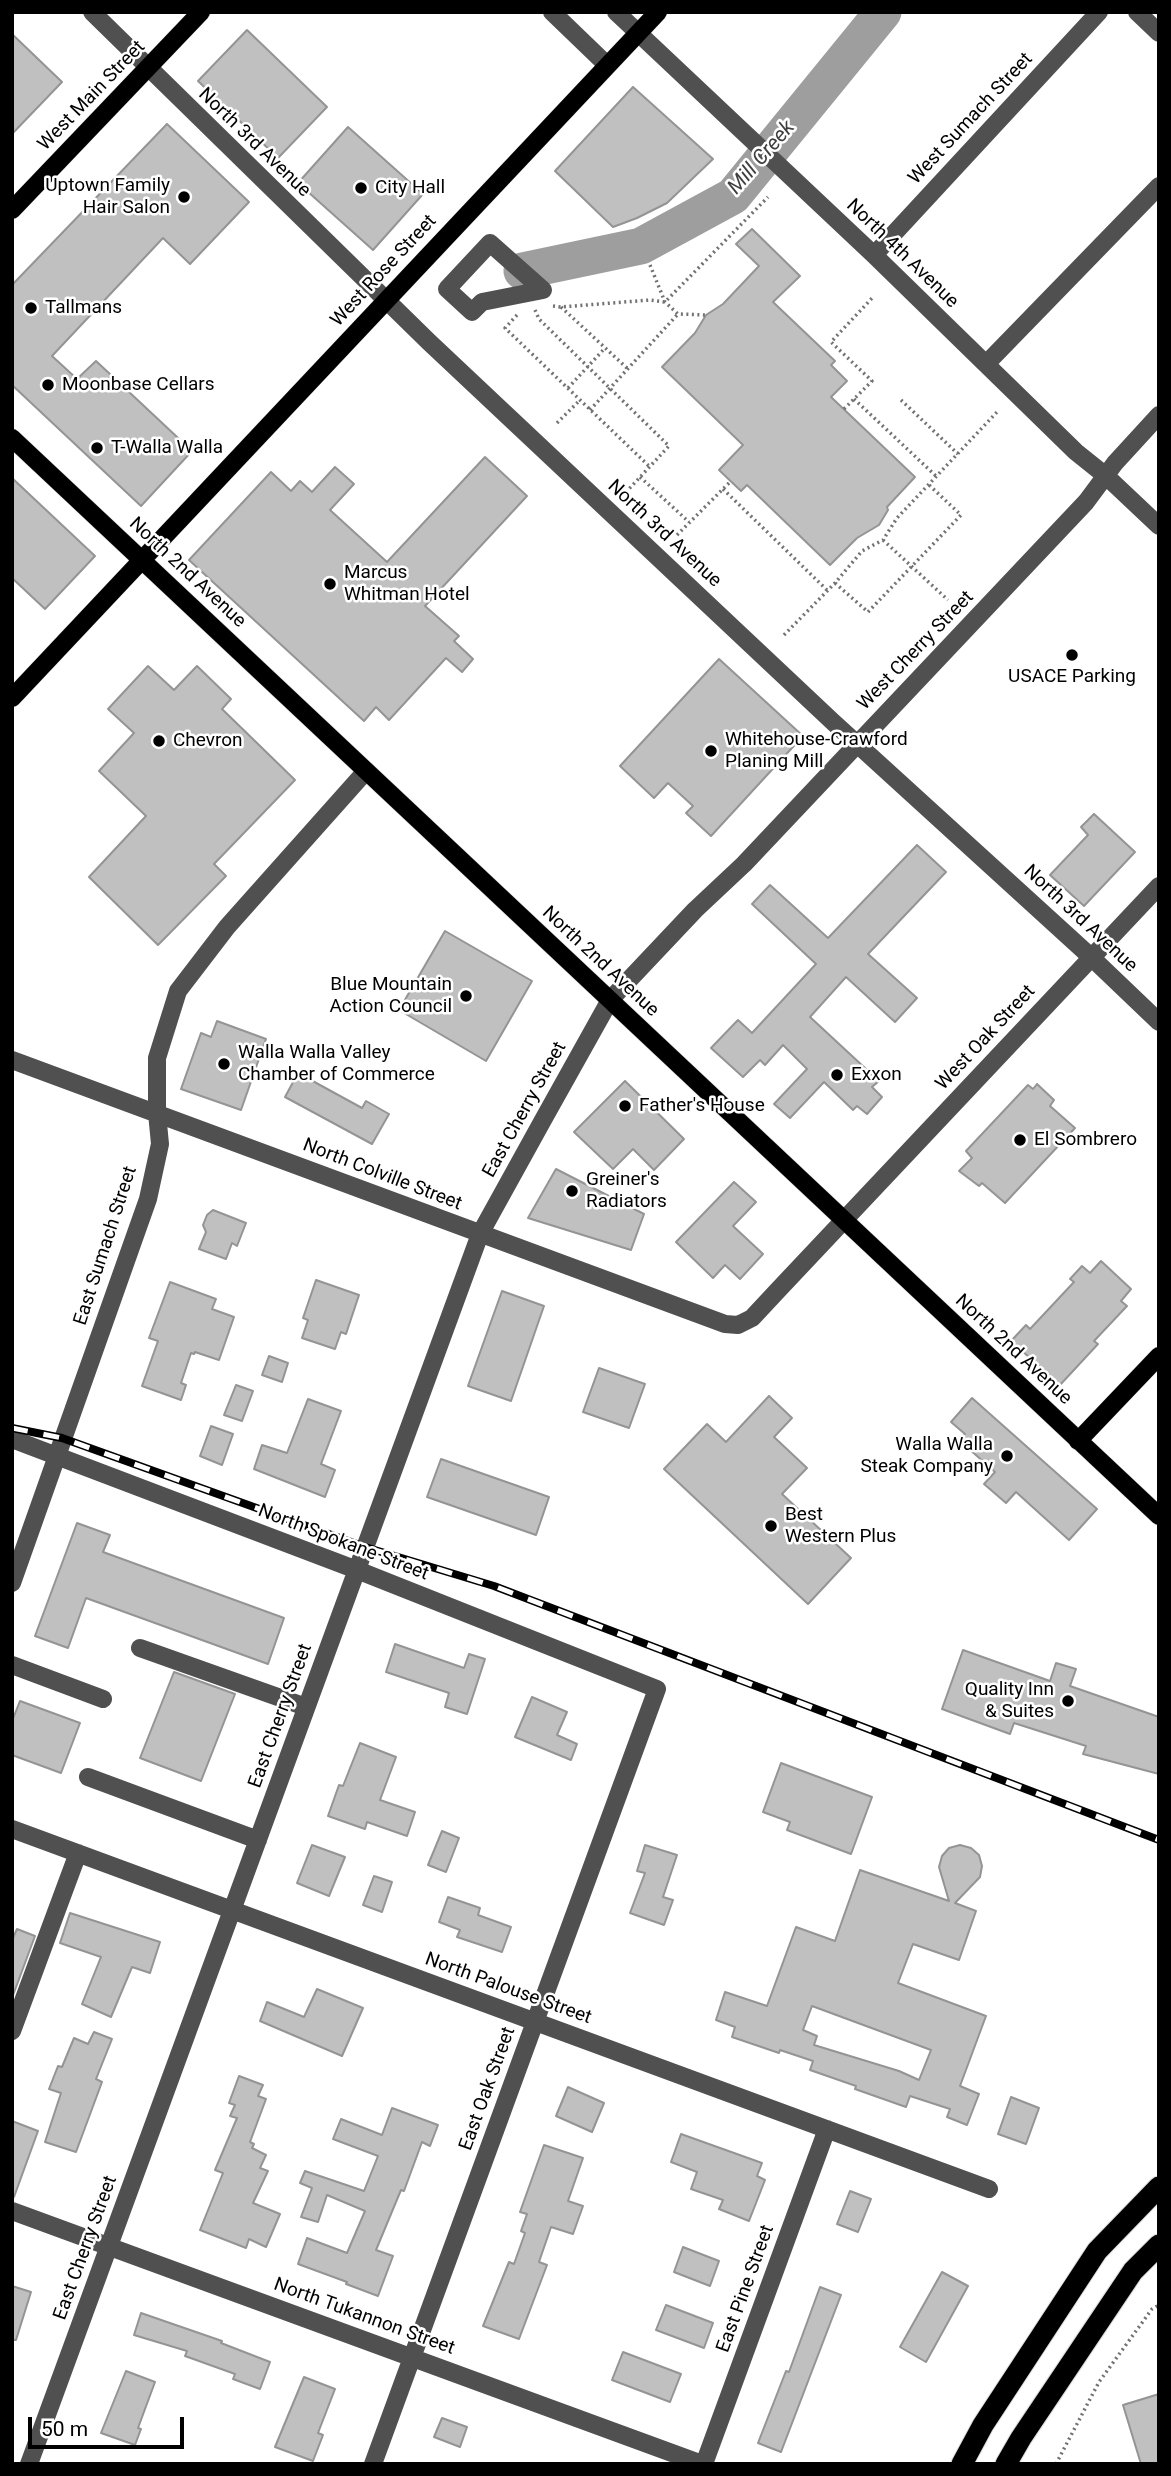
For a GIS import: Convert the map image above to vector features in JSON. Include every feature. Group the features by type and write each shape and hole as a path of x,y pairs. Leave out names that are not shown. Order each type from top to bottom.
{"highway":[{"path":"962,2464 983,2425 1097,2251 1159,2187"},
{"path":"1006,2464 1133,2271 1159,2245"}],"main road":[{"name":"West Main Street","path":"12,210 201,12"},
{"name":"West Rose Street","path":"12,698 658,12"},
{"name":"North 2nd Avenue","path":"12,438 1159,1516"},
{"path":"1078,1441 1159,1356"}],"street":[{"name":"North 3rd Avenue","path":"92,12 385,300 1159,1022"},
{"path":"552,12 607,65"},
{"name":"North 4th Avenue","path":"616,12 874,255 1076,452 1159,526"},
{"name":"West Sumach Street","path":"874,255 1099,12"},
{"path":"1137,12 1159,33"},
{"path":"986,364 1159,186"},
{"path":"490,243 541,299 482,303 472,312 447,289 490,243"},
{"name":"West Cherry Street","path":"610,1000 695,910 744,864 1086,502 1159,415"},
{"name":"East Sumach Street","path":"12,1583 148,1199 160,1144 157,1058 178,991 227,927 366,771"},
{"name":"West Oak Street","path":"844,1220 1159,886"},
{"name":"East Cherry Street","path":"29,2464 480,1234 610,1000"},
{"name":"North Colville Street","path":"12,1060 725,1324 738,1325 752,1318 844,1220"},
{"name":"North Spokane Street","path":"12,1439 357,1570 657,1689"},
{"path":"140,1648 306,1707"},
{"path":"12,1665 103,1699"},
{"name":"East Oak Street","path":"373,2464 657,1689"},
{"path":"88,1777 258,1840"},
{"name":"North Palouse Street","path":"12,1829 989,2189"},
{"path":"12,2031 78,1853"},
{"name":"East Pine Street","path":"703,2464 827,2129"},
{"name":"North Tukannon Street","path":"12,2210 703,2464"}],"path":[{"path":"665,302 768,197"},
{"path":"650,265 665,302 678,314 706,315"},
{"path":"844,409 872,381 831,342 874,296"},
{"path":"628,369 561,307 541,299 539,319 669,446 628,490"},
{"path":"561,307 650,300 665,302"},
{"path":"522,310 505,328 650,467"},
{"path":"590,410 678,314"},
{"path":"568,388 605,348"},
{"path":"854,399 936,476"},
{"path":"558,423 580,400"},
{"path":"901,400 958,454"},
{"path":"784,635 828,591 862,551 884,540 897,518 998,411"},
{"path":"640,477 689,522"},
{"path":"677,535 731,481"},
{"path":"835,583 868,612 961,515 928,484"},
{"path":"723,489 828,591"},
{"path":"884,540 948,600"},
{"path":"1056,2464 1099,2382 1152,2309 1159,2305"}],"building":[{"path":"247,30 327,107 278,158 198,81"},
{"path":"12,34 62,82 12,134"},
{"path":"633,87 713,159 667,203 613,227 555,171"},
{"path":"167,124 249,202 190,264 163,238 52,356 77,379 96,361 192,451 141,506 12,385 12,285"},
{"name":"City Hall","path":"348,127 423,194 373,250 298,183"},
{"path":"752,229 800,276 773,302 835,361 831,365 847,381 831,397 915,477 887,507 888,510 879,525 857,538 830,565 747,485 741,491 719,470 743,445 662,367 695,333 706,315 723,304 759,266 736,244"},
{"name":"Marcus Whitman Hotel","path":"485,457 527,496 425,606 459,636 454,641 473,659 462,672 446,658 389,720 376,707 364,721 189,560 271,472 291,491 300,481 312,492 335,467 354,484 330,510 387,562"},
{"path":"12,478 95,556 45,609 12,578"},
{"name":"Whitehouse-Crawford Planing Mill","path":"719,659 803,736 711,836 686,813 693,806 668,783 654,798 620,766"},
{"path":"148,666 174,690 197,666 231,699 222,709 295,780 214,864 226,876 158,945 89,877 146,816 99,771 134,733 108,709"},
{"path":"1094,814 1135,852 1084,906 1050,875 1088,835 1081,827"},
{"path":"917,845 946,872 868,954 917,998 895,1022 846,977 810,1017 879,1081 872,1087 882,1097 867,1114 857,1106 853,1110 824,1082 790,1118 774,1104 807,1069 783,1045 765,1065 760,1060 743,1077 711,1048 738,1020 752,1033 816,964 752,904 770,885 828,938"},
{"name":"Blue Mountain Action Council","path":"445,931 532,981 486,1061 399,1010"},
{"name":"Walla Walla Valley Chamber of Commerce","path":"217,1021 266,1039 241,1110 181,1089 201,1033 211,1037"},
{"path":"298,1073 362,1108 366,1101 389,1114 372,1144 285,1097"},
{"name":"Father's House","path":"625,1081 684,1139 654,1170 633,1149 613,1169 574,1132"},
{"name":"El Sombrero","path":"1037,1084 1054,1100 1050,1106 1075,1128 1005,1203 982,1183 979,1186 959,1171 972,1158 966,1151 1028,1085 1033,1089"},
{"name":"Greiner's Radiators","path":"556,1169 644,1214 631,1250 528,1218"},
{"path":"734,1182 756,1202 733,1226 763,1254 740,1279 725,1265 713,1278 676,1242"},
{"path":"213,1210 246,1223 237,1246 232,1243 226,1259 199,1249 206,1232 203,1225 207,1215"},
{"path":"1101,1261 1131,1289 1121,1301 1127,1306 1094,1341 1098,1344 1060,1385 1011,1341 1026,1325 1030,1329 1074,1282 1070,1279 1082,1266 1090,1273"},
{"path":"316,1280 359,1295 346,1334 341,1332 335,1349 302,1338 308,1320 303,1318"},
{"path":"170,1282 216,1299 212,1309 234,1317 219,1360 191,1353 181,1383 186,1385 181,1400 142,1386 158,1341 149,1338"},
{"path":"502,1291 544,1306 511,1401 468,1386"},
{"path":"269,1356 288,1363 282,1382 262,1375"},
{"path":"599,1368 645,1384 629,1428 583,1412"},
{"path":"236,1385 253,1391 242,1421 224,1415"},
{"name":"Best Western Plus","path":"769,1396 792,1418 774,1437 807,1468 782,1494 851,1558 808,1604 664,1469 707,1424 726,1442"},
{"name":"Walla Walla Steak Company","path":"972,1398 1097,1509 1069,1540 1016,1492 1006,1503 984,1484 995,1472 959,1440 965,1434 951,1422"},
{"path":"308,1399 341,1411 321,1464 335,1470 325,1497 254,1469 262,1445 287,1453"},
{"path":"211,1426 233,1434 222,1465 200,1456"},
{"path":"441,1459 549,1497 536,1535 427,1497"},
{"path":"77,1523 110,1535 103,1552 284,1618 268,1664 86,1598 68,1648 35,1636"},
{"path":"395,1644 464,1668 469,1654 485,1659 467,1714 445,1707 449,1693 386,1672"},
{"name":"Quality Inn & Suites","path":"963,1650 1050,1681 1056,1663 1076,1669 1070,1686 1159,1717 1159,1774 1083,1754 1086,1746 1014,1723 1010,1734 942,1709"},
{"path":"174,1672 235,1694 201,1781 140,1758"},
{"path":"532,1697 567,1712 557,1735 577,1744 571,1760 515,1737"},
{"path":"20,1701 80,1723 61,1773 12,1755 12,1721"},
{"path":"360,1743 396,1757 380,1800 415,1812 407,1836 367,1822 365,1829 328,1816 339,1785 343,1786"},
{"path":"781,1763 872,1797 851,1854 787,1830 790,1822 763,1812"},
{"path":"442,1831 459,1838 446,1872 428,1865"},
{"path":"312,1845 345,1857 329,1896 297,1883"},
{"path":"645,1845 677,1855 663,1897 673,1900 664,1925 630,1913 645,1873 637,1871"},
{"path":"960,1845 971,1848 979,1855 982,1866 980,1877 955,1903 976,1911 959,1960 913,1944 898,1983 986,2016 960,2086 979,2094 967,2125 947,2117 950,2109 910,2096 906,2107 855,2089 856,2086 810,2070 813,2061 732,2037 735,2027 716,2020 725,1992 767,2006 796,1927 835,1941 860,1870 949,1901 939,1867 942,1856 949,1848","holes":["812,2006 931,2050 919,2080 899,2071 814,2045 817,2036 803,2030"]},
{"path":"374,1876 392,1882 382,1912 363,1905"},
{"path":"448,1897 480,1908 478,1915 511,1927 502,1952 457,1937 460,1930 439,1922"},
{"path":"70,1913 160,1942 150,1973 132,1967 111,2017 82,2004 101,1957 60,1943"},
{"path":"17,1929 35,1936 12,1998 12,1940"},
{"path":"317,1989 363,2008 342,2056 260,2021 267,2002 304,2017"},
{"path":"94,2032 112,2039 96,2079 102,2082 76,2152 45,2142 61,2093 49,2089 74,2038 88,2044"},
{"path":"239,2076 263,2085 258,2096 266,2099 250,2142 254,2144 252,2148 266,2155 260,2168 268,2171 253,2203 280,2214 266,2247 249,2239 246,2248 200,2230 223,2173 215,2170 237,2118 230,2116 235,2105 229,2103"},
{"path":"568,2087 604,2103 592,2132 556,2116"},
{"path":"1011,2097 1039,2108 1026,2144 998,2134"},
{"path":"392,2108 438,2125 430,2146 422,2142 404,2191 401,2190 376,2250 393,2256 378,2296 298,2264 307,2238 347,2253 365,2211 327,2195 318,2222 301,2217 312,2188 300,2183 305,2171 364,2191 378,2156 333,2139 341,2119 382,2135"},
{"path":"12,2121 38,2131 14,2197 12,2197"},
{"path":"681,2134 762,2163 757,2176 765,2180 749,2221 719,2209 723,2200 691,2189 697,2172 671,2162"},
{"path":"544,2145 583,2158 568,2201 583,2206 573,2234 551,2227 539,2262 547,2265 519,2339 483,2326 509,2262 514,2264 525,2233 521,2231 527,2214 520,2212"},
{"path":"850,2191 871,2199 858,2232 837,2224"},
{"path":"683,2247 719,2261 710,2286 674,2272"},
{"path":"942,2272 968,2286 926,2362 900,2347"},
{"path":"12,2286 31,2292 16,2340 12,2340"},
{"path":"820,2287 841,2295 781,2452 758,2443 786,2371 789,2372"},
{"path":"666,2305 713,2323 704,2348 656,2330"},
{"path":"141,2313 222,2341 221,2343 270,2362 260,2389 233,2379 235,2374 185,2356 187,2351 134,2335"},
{"path":"623,2352 681,2374 670,2402 612,2380"},
{"path":"126,2371 155,2382 138,2428 141,2429 135,2445 101,2433"},
{"path":"304,2377 335,2389 318,2433 323,2435 313,2461 275,2447"},
{"path":"1159,2394 1159,2464 1141,2464 1123,2405"},
{"path":"442,2418 467,2427 460,2447 434,2437"}],"waterway":[{"name":"Mill Creek","path":"522,271 641,246 733,196 883,12"}],"railway":[{"path":"12,1428 62,1438 365,1547 494,1586 1159,1840"}],"place":[{"name":"City Hall","path":"361,188"},
{"name":"Uptown Family Hair Salon","path":"184,197"},
{"name":"Tallmans","path":"31,308"},
{"name":"Moonbase Cellars","path":"48,385"},
{"name":"T-Walla Walla","path":"97,448"},
{"name":"Marcus Whitman Hotel","path":"330,584"},
{"name":"USACE Parking","path":"1072,655"},
{"name":"Chevron","path":"159,741"},
{"name":"Whitehouse-Crawford Planing Mill","path":"711,751"},
{"name":"Blue Mountain Action Council","path":"466,996"},
{"name":"Walla Walla Valley Chamber of Commerce","path":"224,1064"},
{"name":"Exxon","path":"837,1075"},
{"name":"Father's House","path":"625,1106"},
{"name":"El Sombrero","path":"1020,1140"},
{"name":"Greiner's Radiators","path":"572,1191"},
{"name":"Walla Walla Steak Company","path":"1007,1456"},
{"name":"Best Western Plus","path":"771,1526"},
{"name":"Quality Inn & Suites","path":"1068,1701"}]}
